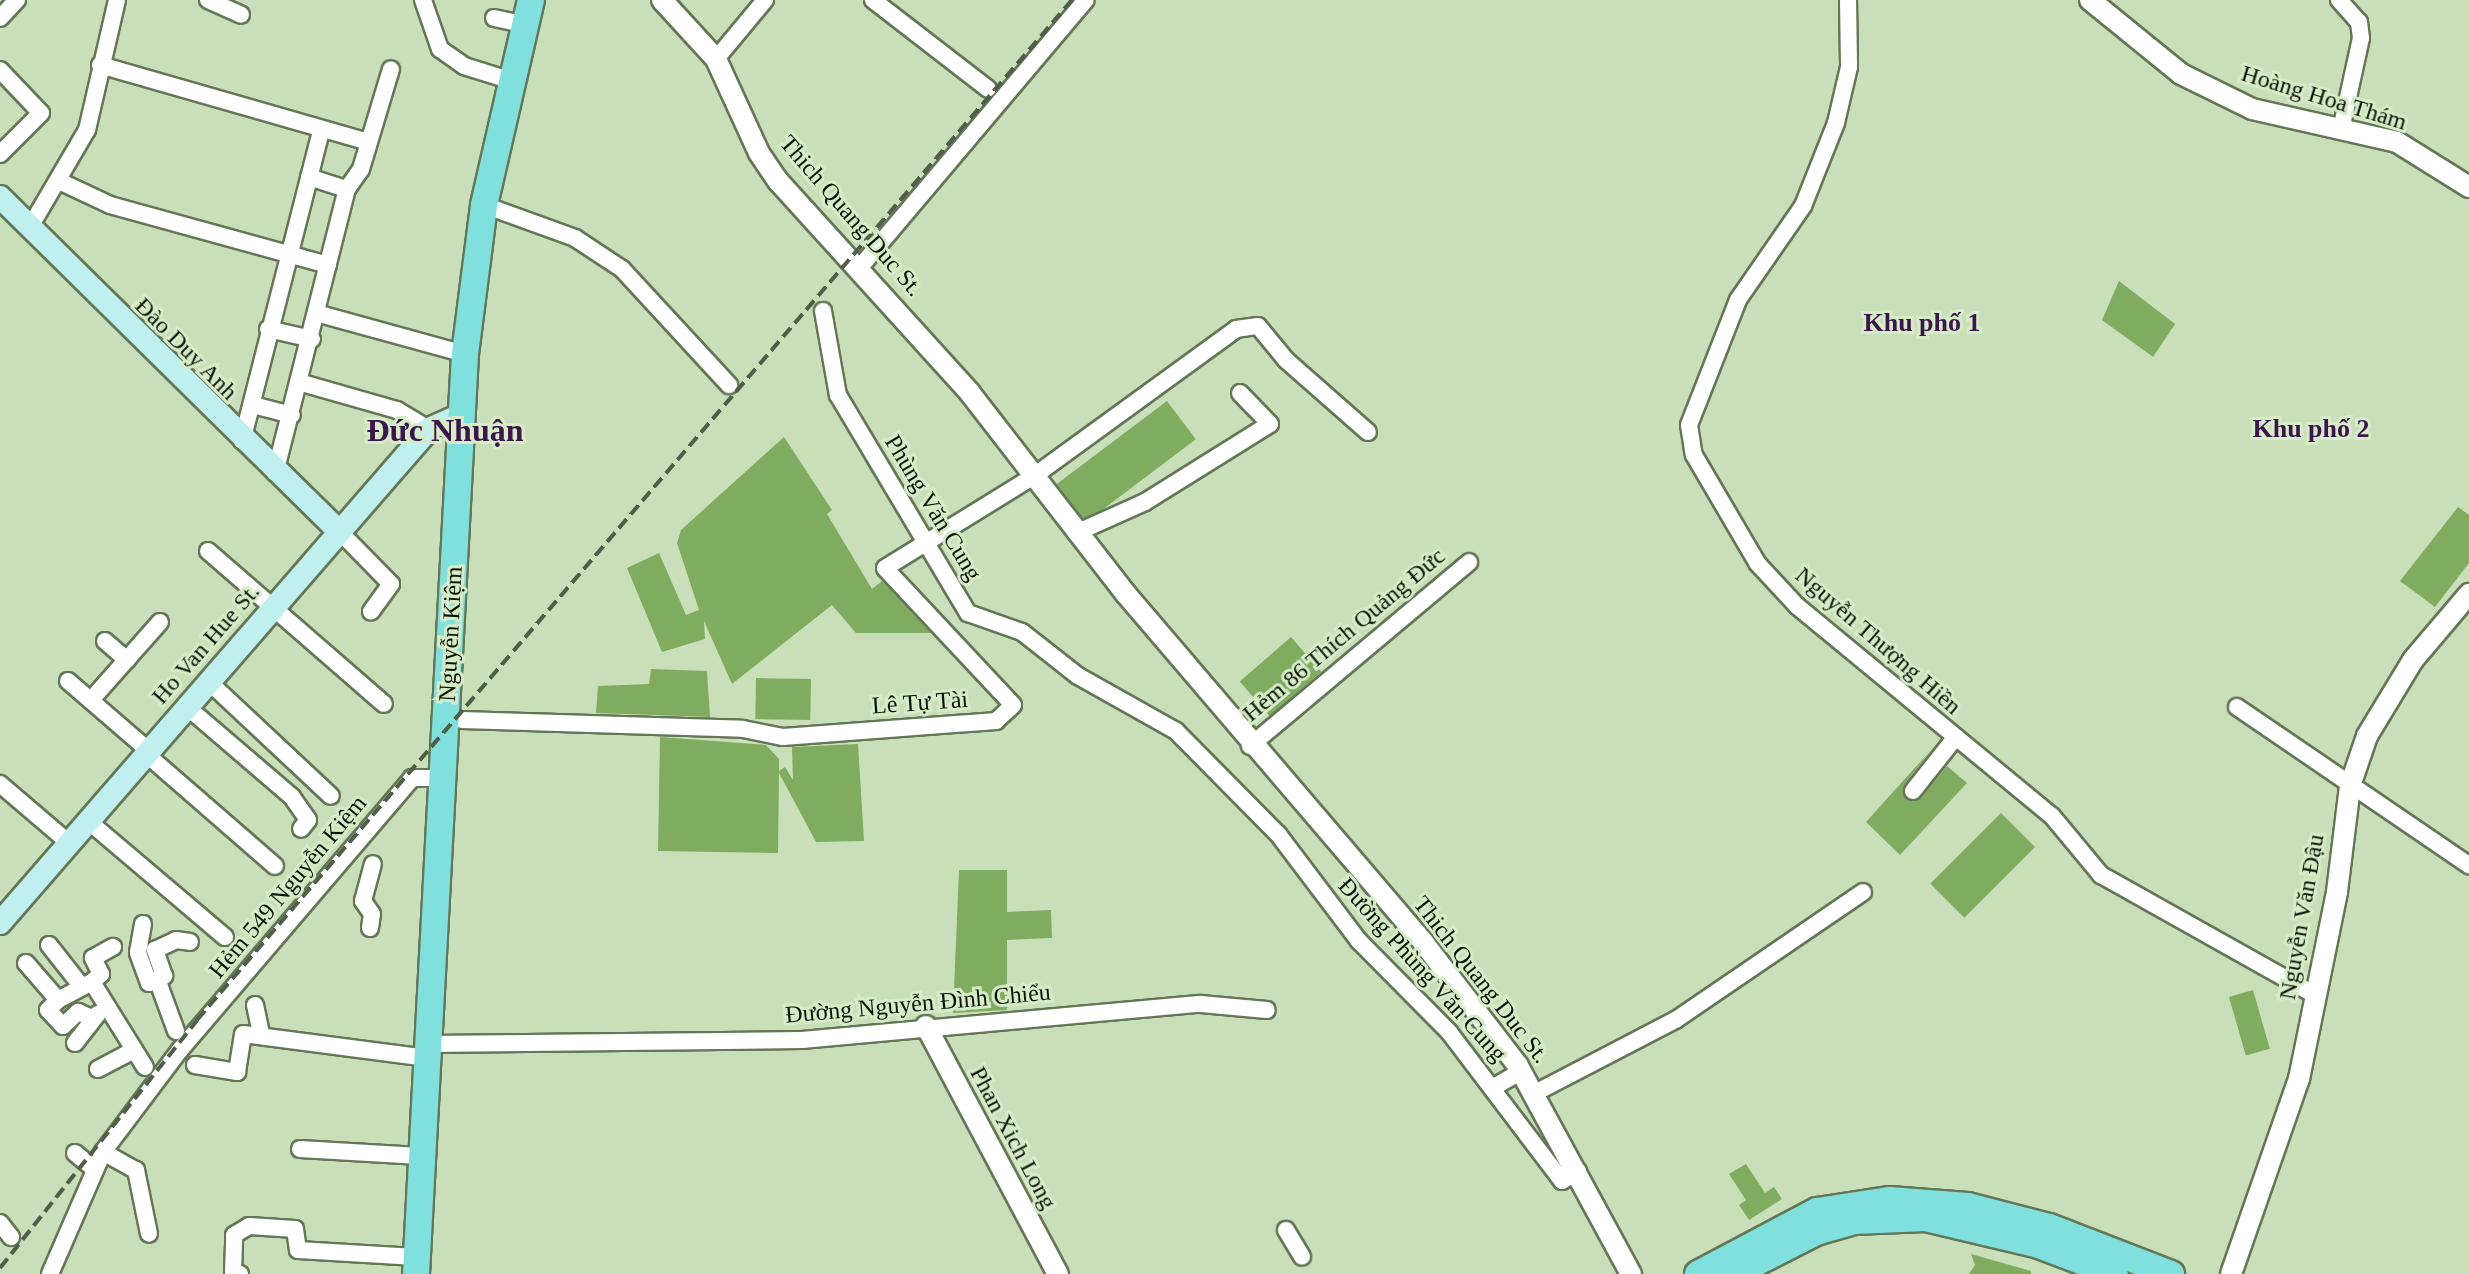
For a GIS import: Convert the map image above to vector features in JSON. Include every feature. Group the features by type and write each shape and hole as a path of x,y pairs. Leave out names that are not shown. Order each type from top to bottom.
{"main road":[{"name":"Nguyễn Kiệm","path":"416,1266 465,354 484,205 528,12"},
{"name":"Đào Duy Anh","path":"0,197 242,441 340,532"},
{"name":"Ho Van Hue St.","path":"0,923 429,429 462,414"},
{"path":"1698,1274 1817,1211 1890,1200 1968,1206 2049,1227 2171,1274"},
{"path":"1745,1272 1816,1232 1854,1221 1926,1218 2039,1245 2115,1274"}],"street":[{"path":"0,18 17,0"},
{"path":"30,227 87,130 117,0"},
{"path":"208,0 241,15"},
{"path":"423,0 440,49 464,66 512,81"},
{"name":"Thich Quang Duc St.","path":"662,0 716,59 759,153 970,393 1034,476"},
{"path":"716,59 765,0"},
{"path":"873,0 988,89"},
{"path":"861,266 1086,0"},
{"name":"Nguyễn Thượng Hiền","path":"1848,0 1849,67 1836,123 1803,206 1738,300 1689,425 1694,455 1758,564 1797,606 2052,816 2101,875 2315,995"},
{"name":"Hoàng Hoa Thám","path":"2090,0 2181,74 2252,109 2397,142 2469,187"},
{"path":"2339,0 2359,22 2361,38 2341,130"},
{"path":"494,18 528,12"},
{"path":"100,65 368,142"},
{"path":"275,473 302,383 347,189 368,142 391,69"},
{"path":"0,70 41,113 0,154"},
{"path":"242,441 321,130"},
{"path":"309,177 347,189"},
{"path":"59,181 110,205 328,265"},
{"path":"484,205 575,238 622,269 729,385"},
{"name":"Phùng Văn Cung","path":"823,311 838,395 968,613 1022,632 1078,676 1176,731 1193,749"},
{"path":"316,313 465,354"},
{"name":"Lê Tự Tài","path":"462,720 743,729 783,737 996,721 1013,705 885,568 1034,476 1236,329 1258,326 1286,360 1368,432"},
{"path":"268,329 312,339"},
{"path":"302,383 397,410 429,429"},
{"path":"1034,476 1076,533 1145,502 1270,424 1240,393"},
{"path":"253,405 292,415"},
{"path":"340,532 391,584 371,612"},
{"name":"Thich Quang Duc St.","path":"1076,533 1250,746 1423,942 1522,1071 1549,1116 1631,1274"},
{"path":"208,551 384,704"},
{"name":"Hẻm 86 Thích Quảng Đức","path":"1250,746 1469,562"},
{"name":"Nguyễn Văn Đậu","path":"2231,1274 2288,1116 2315,995 2350,786 2390,694 2469,594"},
{"path":"91,700 160,622"},
{"path":"105,641 127,660"},
{"path":"68,681 275,866"},
{"path":"208,681 331,796"},
{"path":"186,706 292,797 308,820 301,829"},
{"path":"2237,707 2469,865"},
{"path":"1913,791 1955,738"},
{"name":"Đường Phùng Văn Cung","path":"1193,749 1278,834 1359,941 1494,1087 1562,1181 1578,1171"},
{"name":"Hẻm 549 Nguyễn Kiệm","path":"50,1274 103,1152 180,1050 412,778 444,778"},
{"path":"0,784 68,842"},
{"path":"87,820 225,937"},
{"path":"370,928 372,914 363,901 373,864"},
{"path":"1535,1093 1677,1019 1863,892"},
{"path":"143,924 138,953 149,983 164,976 155,950 176,940 190,942"},
{"path":"49,945 108,1008 145,1067"},
{"path":"92,1018 78,1012 63,1026 48,1010 58,1000 101,974 93,958 113,947"},
{"path":"26,963 58,1000"},
{"path":"157,979 176,1031"},
{"name":"Đường Nguyễn Đình Chiểu","path":"261,1034 428,1051 802,1040 926,1026 1201,1004 1267,1010"},
{"path":"195,1065 237,1072 243,1034 261,1034 255,1005"},
{"path":"75,1043 92,1018 108,1008"},
{"name":"Phan Xich Long","path":"926,1026 1058,1274"},
{"path":"98,1069 134,1050"},
{"path":"1494,1087 1522,1071"},
{"path":"1526,1129 1549,1116"},
{"path":"300,1149 420,1156"},
{"path":"103,1152 136,1170 149,1234"},
{"path":"75,1153 95,1170"},
{"path":"0,1223 11,1237"},
{"path":"237,1273 234,1235 249,1226 295,1229 298,1250 416,1266"},
{"path":"1286,1230 1302,1257"}],"building":[{"path":"2119,281 2175,324 2153,357 2102,320"},
{"path":"1167,401 1196,439 1086,522 1057,484"},
{"path":"784,437 832,510 827,514 872,589 882,581 931,633 856,633 832,605 732,684 704,621 705,639 662,652 627,568 659,553 686,615 699,610 677,543 681,530"},
{"path":"2458,507 2469,515 2469,563 2435,607 2400,581"},
{"path":"1291,637 1321,672 1270,716 1240,682"},
{"path":"651,669 707,671 710,717 596,713 598,686 649,684"},
{"path":"756,678 811,679 810,720 755,719"},
{"path":"660,737 766,745 779,759 779,771 785,767 793,780 792,747 858,744 864,841 816,842 779,773 778,853 658,851"},
{"path":"1930,751 1904,785 1906,799 1921,798 1947,766 1967,783 1900,855 1866,822"},
{"path":"2001,813 2035,847 1964,918 1930,884"},
{"path":"959,870 1007,870 1007,912 1051,910 1052,938 1007,940 1007,1010 953,1013"},
{"path":"2253,990 2270,1049 2246,1056 2229,997"},
{"path":"1746,1164 1765,1193 1774,1187 1782,1199 1749,1220 1739,1205 1746,1200 1729,1174"},
{"path":"1971,1254 2031,1271 2031,1274 1969,1274 1975,1265"}],"railway":[{"path":"0,1268 197,1020 1072,0"}],"district":[{"name":"Khu phố 1","path":"1922,323"},
{"name":"Khu phố 2","path":"2311,429"},
{"name":"Đức Nhuận","path":"445,430"}]}
